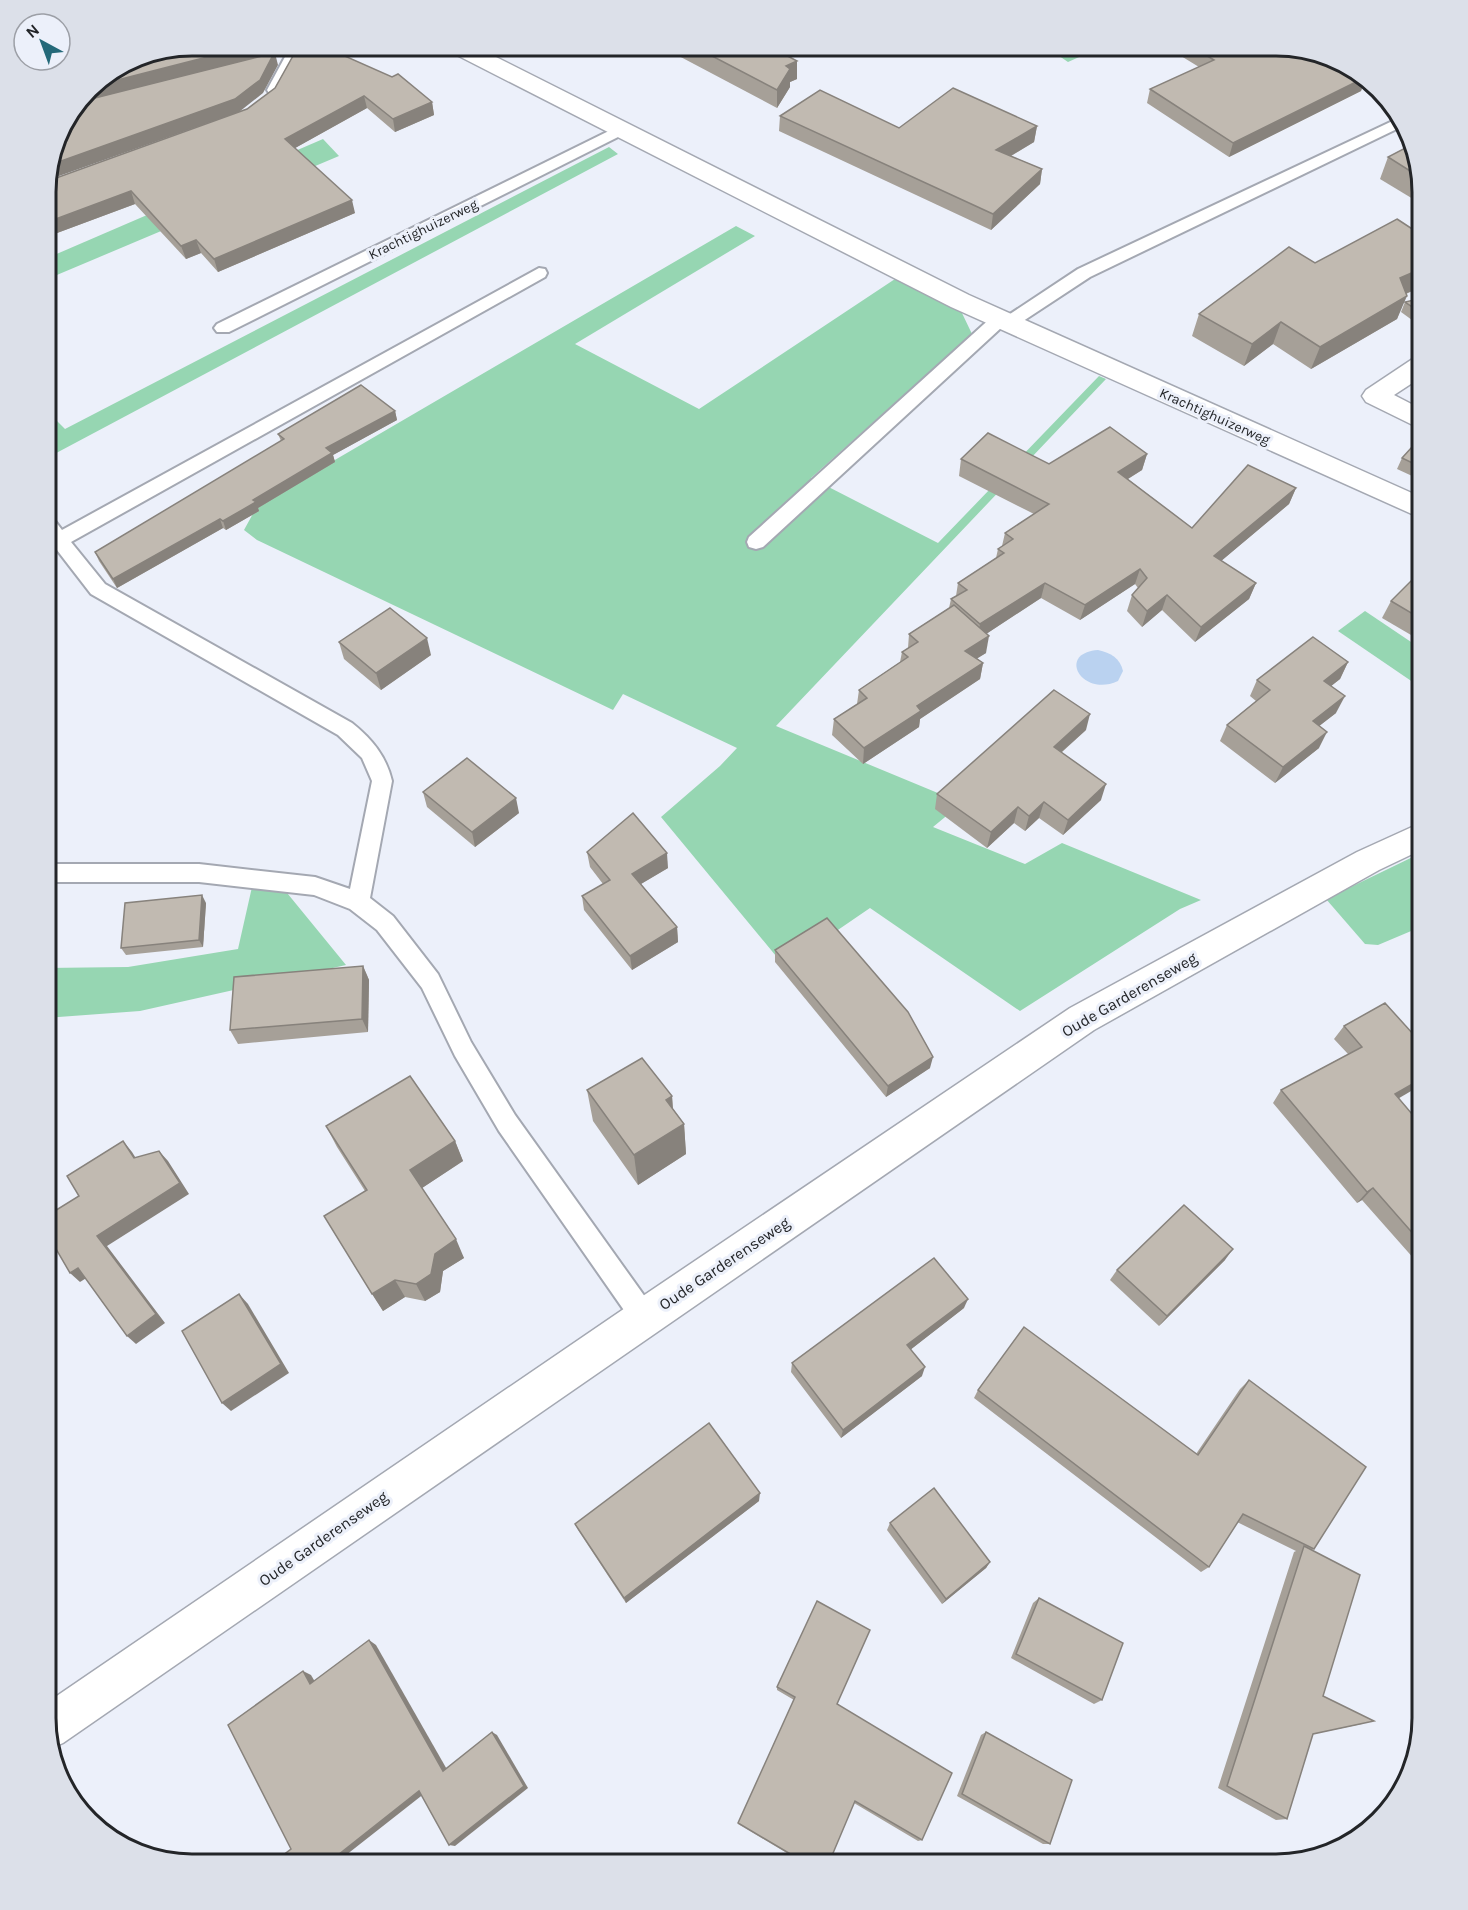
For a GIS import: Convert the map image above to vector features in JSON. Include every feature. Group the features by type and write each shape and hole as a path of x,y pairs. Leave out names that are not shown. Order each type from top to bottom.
{"street":[{"name":"Krachtighuizerweg","path":"477,56 949,296 1412,504"},
{"path":"1412,371 1376,396 1412,415"},
{"name":"Oude Garderenseweg","path":"56,1722 644,1317 1082,1019 1358,866 1412,840"}],"lane":[{"path":"271,61 289,56"},
{"path":"262,104 271,97 292,56"},
{"path":"756,542 1004,321 1084,273 1395,124"},
{"name":"Krachtighuizerweg","path":"223,328 623,129"},
{"path":"56,542 539,273"},
{"path":"56,548 98,589 345,729 366,746 378,763 382,781 358,902"},
{"path":"56,873 199,873 315,886 358,902 385,923 430,981 463,1049 507,1123 644,1317"}],"green space":[{"path":"1059,56 1081,56 1068,62"},
{"path":"323,139 339,156 56,275 56,254"},
{"path":"609,147 618,154 56,453 56,420 65,429"},
{"path":"736,226 755,236 575,344 699,409 895,279 961,311 972,334 811,478 938,543 1099,376 1106,379 776,726 962,803 933,827 1025,864 1062,843 1201,900 1180,909 1020,1011 870,908 832,934 776,956 661,817 720,766 737,748 623,694 613,710 257,540 244,530 255,510 280,492"},
{"path":"1365,611 1412,643 1412,681 1338,631"},
{"path":"1412,857 1412,931 1378,945 1365,944 1326,899"},
{"path":"252,887 283,888 346,965 140,1011 56,1017 56,968 128,967 238,949"}],"water":[{"path":"1098,650 1111,655 1120,663 1123,671 1118,681 1105,685 1094,684 1079,673 1076,666 1078,658 1085,653"}],"building":[{"path":"211,56 112,81 131,69 165,58"},
{"path":"262,56 272,56 260,80 235,99 59,162 69,131 92,99"},
{"path":"293,56 345,56 392,77 398,74 432,102 393,119 364,96 285,139 352,200 214,259 196,240 181,246 131,191 56,219 56,178 247,109 275,88"},
{"path":"712,56 788,56 797,61 786,66 790,69 777,90"},
{"path":"1207,56 1303,58 1337,69 1356,82 1233,143 1150,89 1214,60"},
{"path":"953,88 1037,126 996,150 1042,169 993,214 780,116 820,90 899,128"},
{"path":"1405,148 1411,171 1388,157"},
{"path":"1397,219 1412,229 1412,273 1400,278 1407,296 1320,347 1281,322 1252,344 1199,314 1289,247 1315,263"},
{"path":"361,385 395,411 326,448 332,453 253,500 256,502 223,521 220,519 113,579 95,552 284,439 278,434"},
{"path":"1110,427 1147,454 1118,472 1192,528 1248,465 1296,488 1214,556 1256,583 1201,627 1167,595 1147,611 1132,595 1147,578 1140,569 1085,605 1045,583 980,624 951,599 967,590 958,583 1004,553 998,549 1013,539 1005,533 1049,504 961,459 988,433 1049,464"},
{"path":"1412,447 1412,463 1402,458"},
{"path":"1412,580 1412,613 1391,601"},
{"path":"954,605 989,636 965,651 983,663 917,706 921,711 864,748 834,719 867,698 859,690 908,657 902,652 918,642 909,634"},
{"path":"390,608 427,638 376,673 339,642"},
{"path":"1313,637 1348,662 1324,681 1345,696 1313,721 1327,732 1283,767 1227,725 1270,690 1257,680"},
{"path":"1054,690 1090,714 1054,747 1106,784 1068,820 1044,802 1029,816 1018,807 991,832 937,794"},
{"path":"467,758 516,798 472,832 423,792"},
{"path":"633,813 667,853 632,874 677,927 630,956 582,896 610,880 587,852"},
{"path":"202,895 199,940 121,948 125,903"},
{"path":"827,918 908,1012 933,1057 888,1086 775,950"},
{"path":"363,966 362,1019 230,1030 234,977"},
{"path":"1385,1003 1412,1033 1412,1084 1395,1094 1412,1114 1412,1232 1373,1188 1367,1192 1281,1090 1362,1047 1344,1026"},
{"path":"642,1058 672,1096 666,1100 684,1124 634,1155 587,1090"},
{"path":"410,1076 455,1141 410,1170 456,1239 435,1254 431,1274 416,1284 395,1280 372,1294 324,1216 367,1190 326,1126"},
{"path":"123,1141 134,1158 159,1151 180,1183 97,1236 156,1314 127,1336 78,1268 70,1273 56,1249 56,1210 79,1196 67,1176"},
{"path":"1184,1205 1233,1249 1167,1316 1117,1270"},
{"path":"934,1258 968,1299 907,1345 925,1367 843,1430 792,1363"},
{"path":"239,1294 281,1364 222,1403 182,1331"},
{"path":"1024,1327 1198,1455 1249,1380 1366,1467 1314,1549 1243,1514 1209,1567 978,1390"},
{"path":"709,1423 760,1493 624,1598 575,1524"},
{"path":"934,1488 990,1562 946,1599 890,1523"},
{"path":"1304,1546 1360,1575 1323,1696 1374,1721 1313,1734 1287,1819 1227,1786"},
{"path":"1039,1598 1123,1643 1102,1700 1016,1654"},
{"path":"817,1601 870,1630 837,1704 952,1773 922,1840 855,1801 833,1854 790,1854 738,1823 795,1697 777,1687"},
{"path":"369,1640 443,1771 492,1732 524,1786 449,1845 419,1791 339,1854 284,1854 291,1849 228,1725 303,1671 310,1684"},
{"path":"986,1732 1072,1780 1050,1844 962,1794"}]}
